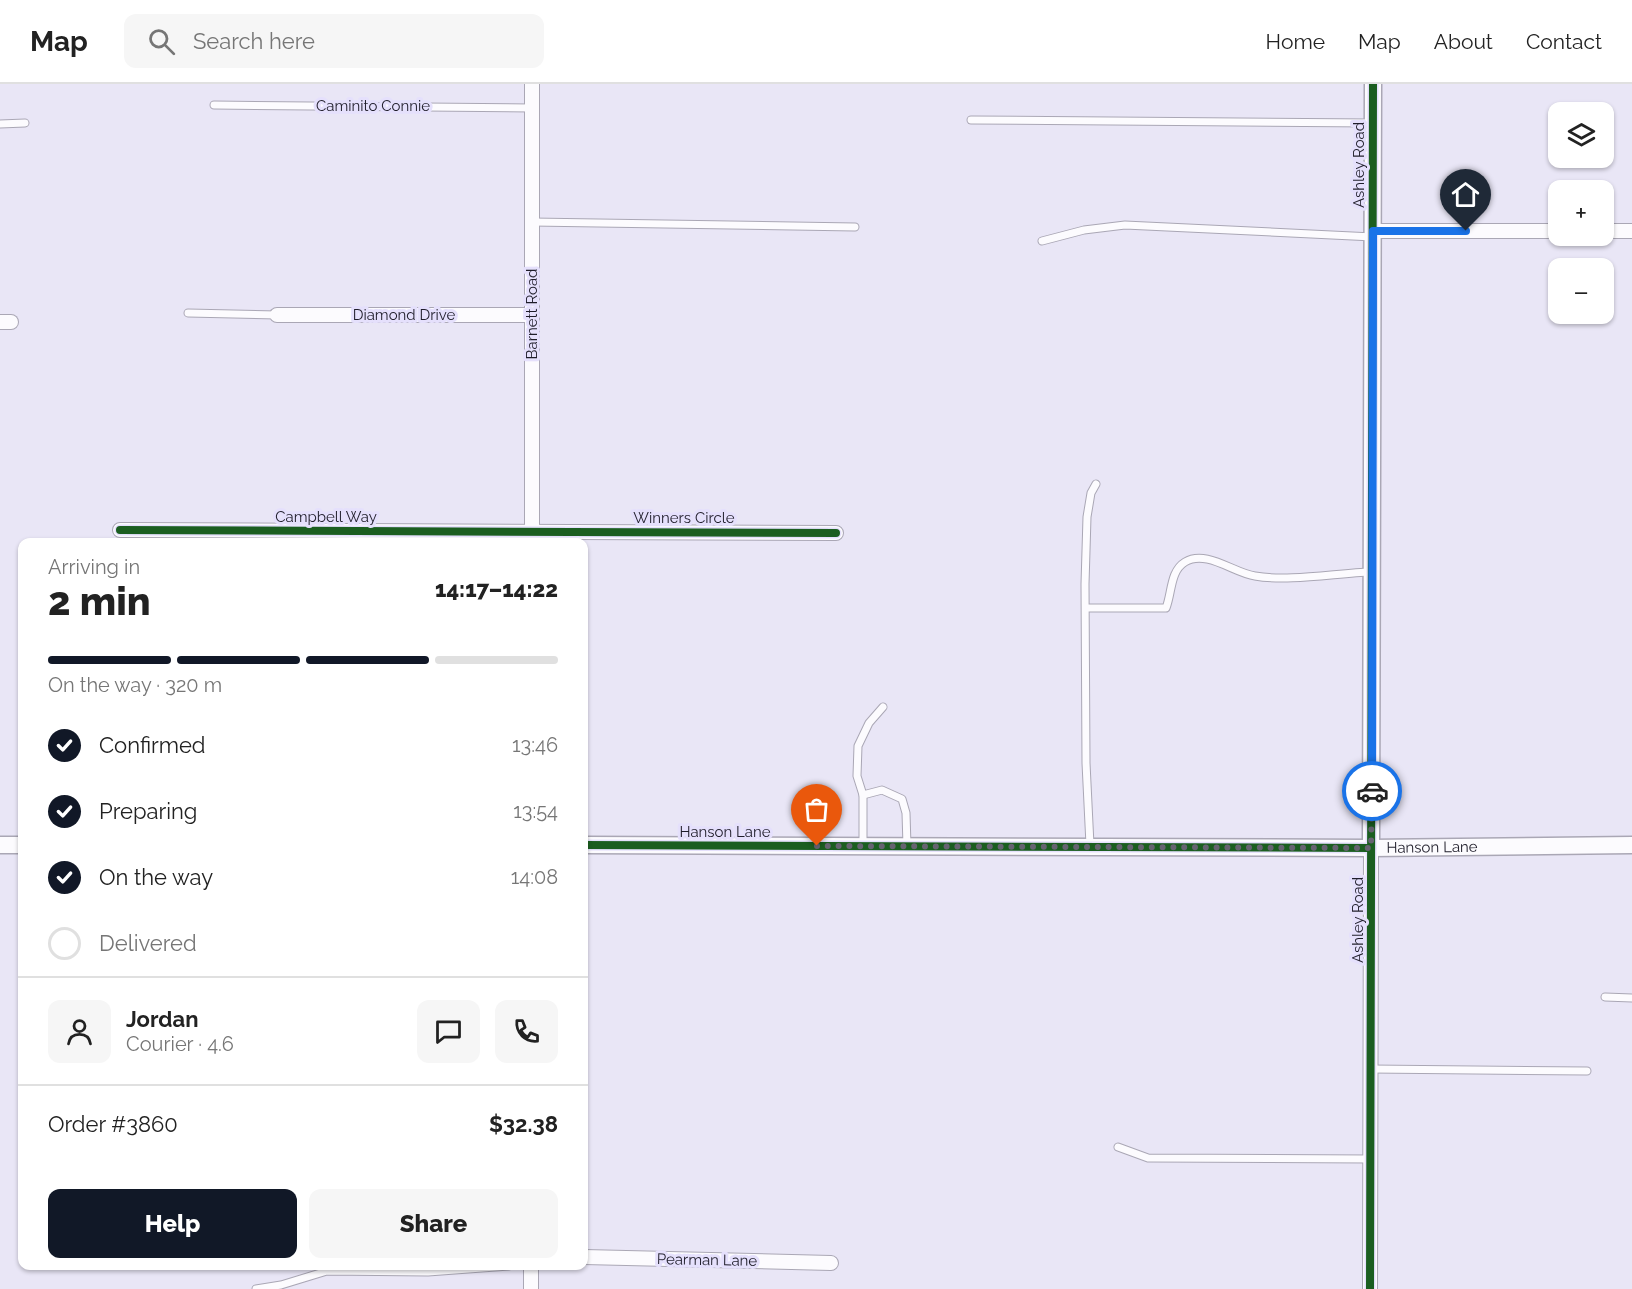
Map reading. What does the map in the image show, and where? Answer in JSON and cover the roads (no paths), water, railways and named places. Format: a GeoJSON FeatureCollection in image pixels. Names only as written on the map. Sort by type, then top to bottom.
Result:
{"type":"FeatureCollection","features":[{"type":"Feature","properties":{"kind":"street","name":"Barnett Road"},"geometry":{"type":"LineString","coordinates":[[532,84],[532,537]]}},
{"type":"Feature","properties":{"kind":"street","name":"Ashley Road"},"geometry":{"type":"LineString","coordinates":[[1370,1289],[1373,84]]}},
{"type":"Feature","properties":{"kind":"street"},"geometry":{"type":"LineString","coordinates":[[1373,234],[1548,231]]}},
{"type":"Feature","properties":{"kind":"street"},"geometry":{"type":"LineString","coordinates":[[1614,231],[1632,231]]}},
{"type":"Feature","properties":{"kind":"street","name":"Diamond Drive"},"geometry":{"type":"LineString","coordinates":[[277,315],[532,315]]}},
{"type":"Feature","properties":{"kind":"street","name":"Campbell Way"},"geometry":{"type":"LineString","coordinates":[[120,530],[532,537]]}},
{"type":"Feature","properties":{"kind":"street","name":"Winners Circle"},"geometry":{"type":"LineString","coordinates":[[532,537],[836,532]]}},
{"type":"Feature","properties":{"kind":"street"},"geometry":{"type":"LineString","coordinates":[[0,845],[18,845]]}},
{"type":"Feature","properties":{"kind":"street","name":"Hanson Lane"},"geometry":{"type":"LineString","coordinates":[[588,845],[1371,848],[1632,845]]}},
{"type":"Feature","properties":{"kind":"street","name":"Pearman Lane"},"geometry":{"type":"LineString","coordinates":[[588,1257],[831,1263]]}},
{"type":"Feature","properties":{"kind":"street"},"geometry":{"type":"LineString","coordinates":[[531,1270],[531,1289]]}},
{"type":"Feature","properties":{"kind":"lane","name":"Caminito Connie"},"geometry":{"type":"LineString","coordinates":[[214,105],[532,108]]}},
{"type":"Feature","properties":{"kind":"lane"},"geometry":{"type":"LineString","coordinates":[[971,120],[1373,123]]}},
{"type":"Feature","properties":{"kind":"lane"},"geometry":{"type":"LineString","coordinates":[[0,124],[25,123]]}},
{"type":"Feature","properties":{"kind":"lane"},"geometry":{"type":"LineString","coordinates":[[532,222],[855,227]]}},
{"type":"Feature","properties":{"kind":"lane"},"geometry":{"type":"LineString","coordinates":[[1042,241],[1084,230],[1125,225],[1373,234]]}},
{"type":"Feature","properties":{"kind":"lane"},"geometry":{"type":"LineString","coordinates":[[188,313],[277,315]]}},
{"type":"Feature","properties":{"kind":"lane"},"geometry":{"type":"LineString","coordinates":[[1090,847],[1086,763],[1087,517],[1091,493],[1096,484]]}},
{"type":"Feature","properties":{"kind":"lane"},"geometry":{"type":"LineString","coordinates":[[1087,608],[1166,608],[1174,573],[1191,559],[1212,561],[1253,576],[1372,572]]}},
{"type":"Feature","properties":{"kind":"lane"},"geometry":{"type":"LineString","coordinates":[[863,846],[863,795],[856,776],[858,746],[869,723],[884,706]]}},
{"type":"Feature","properties":{"kind":"lane"},"geometry":{"type":"LineString","coordinates":[[863,795],[882,790],[902,799],[906,813],[907,846]]}},
{"type":"Feature","properties":{"kind":"lane"},"geometry":{"type":"LineString","coordinates":[[1605,997],[1632,998]]}},
{"type":"Feature","properties":{"kind":"lane"},"geometry":{"type":"LineString","coordinates":[[1370,1069],[1587,1071]]}},
{"type":"Feature","properties":{"kind":"lane"},"geometry":{"type":"LineString","coordinates":[[1118,1147],[1148,1158],[1370,1159]]}},
{"type":"Feature","properties":{"kind":"lane"},"geometry":{"type":"LineString","coordinates":[[256,1289],[281,1285],[327,1271],[455,1270]]}}]}
